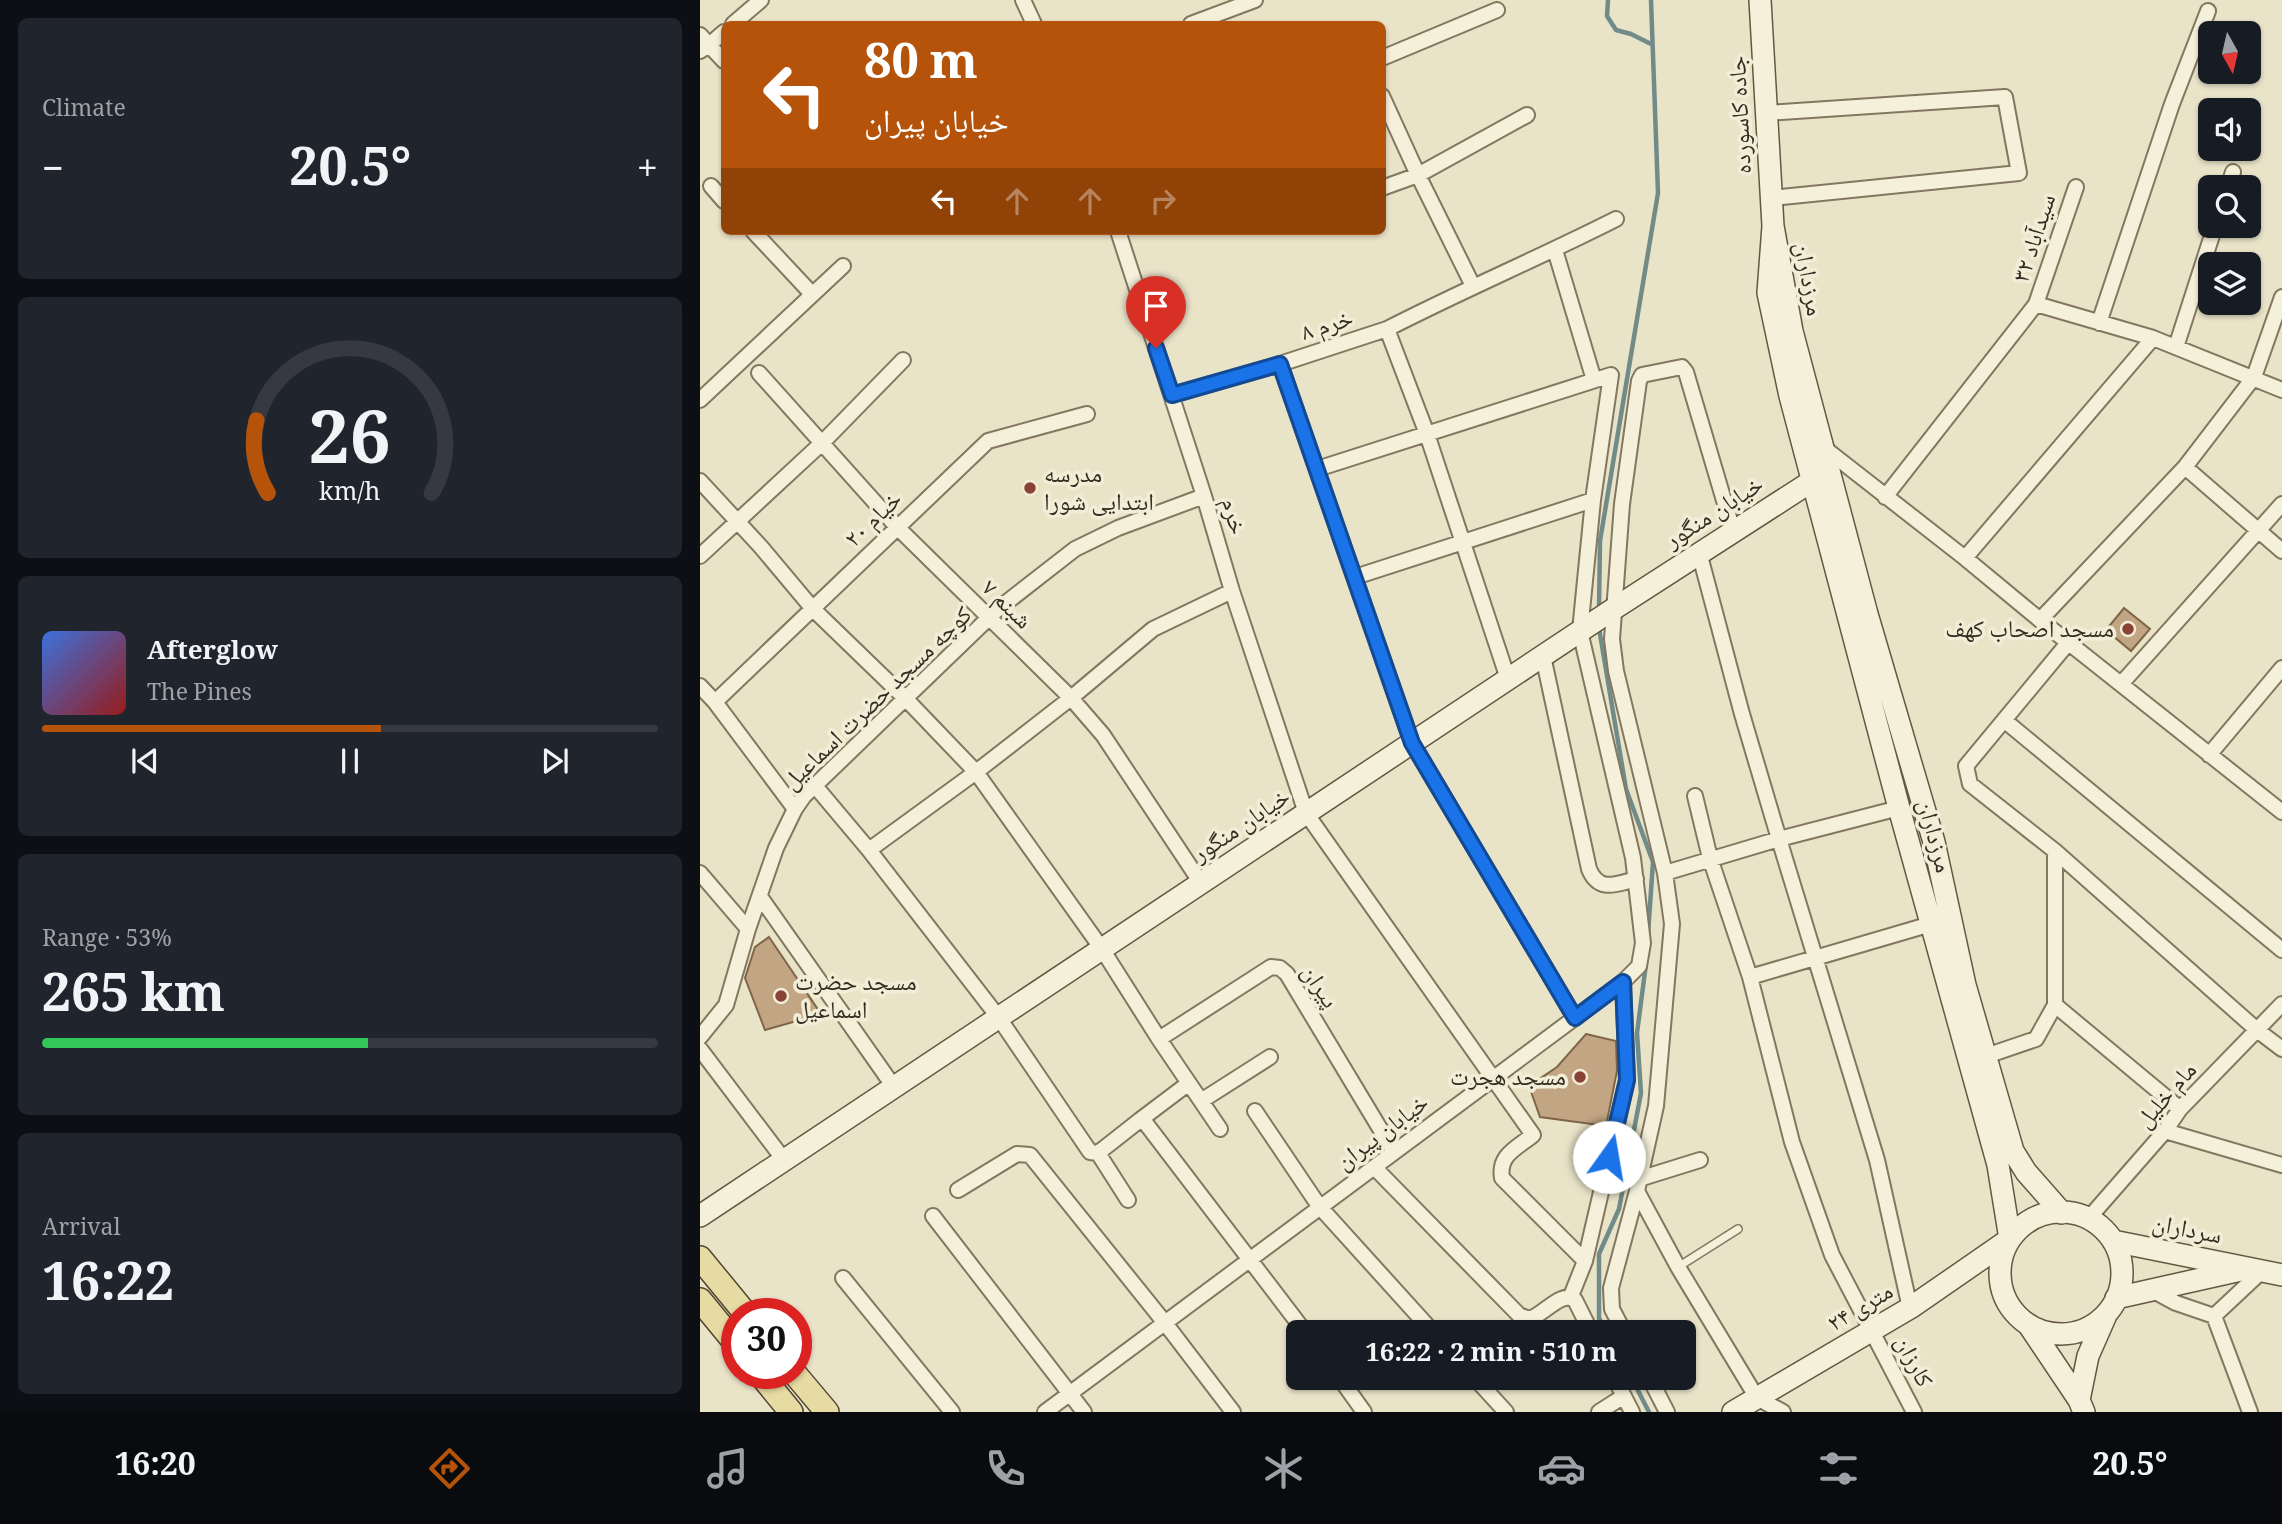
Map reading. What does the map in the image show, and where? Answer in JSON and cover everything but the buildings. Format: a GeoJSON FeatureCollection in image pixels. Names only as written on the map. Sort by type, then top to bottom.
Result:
{"type":"FeatureCollection","features":[{"type":"Feature","properties":{"kind":"main road"},"geometry":{"type":"LineString","coordinates":[[700,1258],[733,1298]]}},
{"type":"Feature","properties":{"kind":"main road"},"geometry":{"type":"LineString","coordinates":[[704,1313],[721,1329]]}},
{"type":"Feature","properties":{"kind":"main road"},"geometry":{"type":"LineString","coordinates":[[773,1389],[792,1412]]}},
{"type":"Feature","properties":{"kind":"main road"},"geometry":{"type":"LineString","coordinates":[[808,1389],[827,1412]]}},
{"type":"Feature","properties":{"kind":"street"},"geometry":{"type":"LineString","coordinates":[[736,21],[761,0]]}},
{"type":"Feature","properties":{"kind":"street"},"geometry":{"type":"LineString","coordinates":[[1023,0],[1033,21]]}},
{"type":"Feature","properties":{"kind":"street"},"geometry":{"type":"LineString","coordinates":[[1199,21],[1255,0]]}},
{"type":"Feature","properties":{"kind":"street","name":"جاده کاسورده"},"geometry":{"type":"LineString","coordinates":[[1760,0],[1773,226]]}},
{"type":"Feature","properties":{"kind":"street"},"geometry":{"type":"LineString","coordinates":[[1386,56],[1497,10]]}},
{"type":"Feature","properties":{"kind":"street"},"geometry":{"type":"LineString","coordinates":[[2099,323],[2172,104],[2208,11]]}},
{"type":"Feature","properties":{"kind":"street"},"geometry":{"type":"LineString","coordinates":[[721,34],[703,44],[721,59]]}},
{"type":"Feature","properties":{"kind":"street"},"geometry":{"type":"LineString","coordinates":[[1766,113],[2005,97],[2019,173],[1772,198]]}},
{"type":"Feature","properties":{"kind":"street"},"geometry":{"type":"LineString","coordinates":[[1386,105],[1473,286]]}},
{"type":"Feature","properties":{"kind":"street"},"geometry":{"type":"LineString","coordinates":[[1386,187],[1418,175],[1527,115]]}},
{"type":"Feature","properties":{"kind":"street"},"geometry":{"type":"LineString","coordinates":[[711,187],[721,198]]}},
{"type":"Feature","properties":{"kind":"street","name":"سیدآباد ۳۲"},"geometry":{"type":"LineString","coordinates":[[1885,497],[2036,304],[2076,187]]}},
{"type":"Feature","properties":{"kind":"street","name":"خرم ۸"},"geometry":{"type":"LineString","coordinates":[[1172,395],[1387,329],[1616,219]]}},
{"type":"Feature","properties":{"kind":"street","name":"مرزداران"},"geometry":{"type":"LineString","coordinates":[[1773,226],[1791,331],[1867,614],[1934,842],[1965,985],[2013,1151],[2026,1171],[2062,1213]]}},
{"type":"Feature","properties":{"kind":"street","name":"مرزداران"},"geometry":{"type":"LineString","coordinates":[[1773,226],[1768,293],[1790,396],[1899,808],[1998,1165],[2010,1239]]}},
{"type":"Feature","properties":{"kind":"street"},"geometry":{"type":"LineString","coordinates":[[757,235],[812,294]]}},
{"type":"Feature","properties":{"kind":"street","name":"خرم"},"geometry":{"type":"LineString","coordinates":[[1119,235],[1232,591],[1306,813],[1533,1135],[1503,1160],[1500,1169],[1502,1178],[1585,1261]]}},
{"type":"Feature","properties":{"kind":"street"},"geometry":{"type":"LineString","coordinates":[[2175,347],[2211,238]]}},
{"type":"Feature","properties":{"kind":"street"},"geometry":{"type":"LineString","coordinates":[[1317,469],[1594,380],[1555,250]]}},
{"type":"Feature","properties":{"kind":"street"},"geometry":{"type":"LineString","coordinates":[[700,400],[843,266]]}},
{"type":"Feature","properties":{"kind":"street"},"geometry":{"type":"LineString","coordinates":[[2040,620],[2185,467],[2254,377],[2282,297]]}},
{"type":"Feature","properties":{"kind":"street"},"geometry":{"type":"LineString","coordinates":[[2036,304],[2153,338],[2282,390]]}},
{"type":"Feature","properties":{"kind":"street"},"geometry":{"type":"LineString","coordinates":[[1387,329],[1427,434],[1508,679]]}},
{"type":"Feature","properties":{"kind":"street"},"geometry":{"type":"LineString","coordinates":[[1965,558],[2153,338]]}},
{"type":"Feature","properties":{"kind":"street"},"geometry":{"type":"LineString","coordinates":[[700,556],[821,443],[903,360]]}},
{"type":"Feature","properties":{"kind":"street","name":"خرم ۸"},"geometry":{"type":"LineString","coordinates":[[1280,364],[1412,743],[1575,1018]]}},
{"type":"Feature","properties":{"kind":"street"},"geometry":{"type":"LineString","coordinates":[[1618,1320],[1612,1309],[1611,1288],[1656,1106],[1662,1017],[1671,943],[1670,896],[1616,671],[1612,639],[1622,504],[1642,375],[1675,367],[1682,367],[1686,372],[1733,531]]}},
{"type":"Feature","properties":{"kind":"street","name":"شبنم ۷"},"geometry":{"type":"LineString","coordinates":[[759,373],[898,528],[1071,698],[1103,735],[1201,883]]}},
{"type":"Feature","properties":{"kind":"street","name":"خیابان پیران"},"geometry":{"type":"LineString","coordinates":[[1045,1412],[1623,982],[1639,966],[1643,943],[1636,879],[1580,631],[1592,500],[1611,375],[1594,380]]}},
{"type":"Feature","properties":{"kind":"street","name":"خیام ۲۰"},"geometry":{"type":"LineString","coordinates":[[715,702],[988,441],[1087,414]]}},
{"type":"Feature","properties":{"kind":"street"},"geometry":{"type":"LineString","coordinates":[[1823,447],[2282,812]]}},
{"type":"Feature","properties":{"kind":"street"},"geometry":{"type":"LineString","coordinates":[[2185,467],[2282,551]]}},
{"type":"Feature","properties":{"kind":"street"},"geometry":{"type":"LineString","coordinates":[[700,481],[813,608],[976,772],[1102,949],[1159,1040],[1220,1129]]}},
{"type":"Feature","properties":{"kind":"street","name":"خیابان منگور"},"geometry":{"type":"LineString","coordinates":[[700,1216],[1699,552],[1812,481]]}},
{"type":"Feature","properties":{"kind":"street","name":"کوچه مسجد حضرت اسماعیل"},"geometry":{"type":"LineString","coordinates":[[700,1037],[726,1006],[748,929],[761,898],[776,848],[804,796],[998,609],[1074,549],[1118,528],[1204,496]]}},
{"type":"Feature","properties":{"kind":"street"},"geometry":{"type":"LineString","coordinates":[[1355,577],[1592,500]]}},
{"type":"Feature","properties":{"kind":"street"},"geometry":{"type":"LineString","coordinates":[[2121,684],[2282,504]]}},
{"type":"Feature","properties":{"kind":"street"},"geometry":{"type":"LineString","coordinates":[[1699,552],[1779,839],[1877,1160],[1910,1308]]}},
{"type":"Feature","properties":{"kind":"street"},"geometry":{"type":"LineString","coordinates":[[869,850],[976,772],[1071,698],[1153,629],[1232,591]]}},
{"type":"Feature","properties":{"kind":"street"},"geometry":{"type":"LineString","coordinates":[[2068,643],[1966,766],[1970,784],[2055,850],[2257,1030],[2282,1049]]}},
{"type":"Feature","properties":{"kind":"street"},"geometry":{"type":"LineString","coordinates":[[1543,656],[1594,879],[1601,885],[1611,885],[1636,879]]}},
{"type":"Feature","properties":{"kind":"street"},"geometry":{"type":"LineString","coordinates":[[2209,755],[2282,668]]}},
{"type":"Feature","properties":{"kind":"street"},"geometry":{"type":"LineString","coordinates":[[700,686],[795,809]]}},
{"type":"Feature","properties":{"kind":"street"},"geometry":{"type":"LineString","coordinates":[[2004,720],[2282,950]]}},
{"type":"Feature","properties":{"kind":"street"},"geometry":{"type":"LineString","coordinates":[[816,787],[869,850],[999,1018],[1090,1152],[1098,1153],[1189,1083]]}},
{"type":"Feature","properties":{"kind":"street","name":"کارزان"},"geometry":{"type":"LineString","coordinates":[[1695,796],[1710,858],[1750,977],[1792,1142],[1832,1255],[1914,1412]]}},
{"type":"Feature","properties":{"kind":"street"},"geometry":{"type":"LineString","coordinates":[[1665,873],[1710,858],[1899,808]]}},
{"type":"Feature","properties":{"kind":"street"},"geometry":{"type":"LineString","coordinates":[[1986,1056],[2036,1039],[2055,1005],[2055,850]]}},
{"type":"Feature","properties":{"kind":"street"},"geometry":{"type":"LineString","coordinates":[[700,873],[748,929]]}},
{"type":"Feature","properties":{"kind":"street"},"geometry":{"type":"LineString","coordinates":[[761,898],[894,1087]]}},
{"type":"Feature","properties":{"kind":"street"},"geometry":{"type":"LineString","coordinates":[[1750,977],[1931,924]]}},
{"type":"Feature","properties":{"kind":"street","name":"پیران"},"geometry":{"type":"LineString","coordinates":[[1159,1040],[1271,967],[1280,968],[1287,974],[1394,1152]]}},
{"type":"Feature","properties":{"kind":"street"},"geometry":{"type":"LineString","coordinates":[[1571,1296],[1585,1261],[1627,1080],[1623,982]]}},
{"type":"Feature","properties":{"kind":"street","name":"مام خلیل"},"geometry":{"type":"LineString","coordinates":[[2088,1219],[2180,1109],[2282,1004]]}},
{"type":"Feature","properties":{"kind":"street"},"geometry":{"type":"LineString","coordinates":[[2055,1005],[2180,1109]]}},
{"type":"Feature","properties":{"kind":"street"},"geometry":{"type":"LineString","coordinates":[[700,1049],[784,1160]]}},
{"type":"Feature","properties":{"kind":"street"},"geometry":{"type":"LineString","coordinates":[[1201,1101],[1270,1057]]}},
{"type":"Feature","properties":{"kind":"street"},"geometry":{"type":"LineString","coordinates":[[1255,1111],[1319,1206],[1422,1320]]}},
{"type":"Feature","properties":{"kind":"street"},"geometry":{"type":"LineString","coordinates":[[1140,1120],[1144,1121],[1296,1320]]}},
{"type":"Feature","properties":{"kind":"street"},"geometry":{"type":"LineString","coordinates":[[2165,1130],[2282,1165]]}},
{"type":"Feature","properties":{"kind":"street"},"geometry":{"type":"LineString","coordinates":[[1098,1153],[1128,1200]]}},
{"type":"Feature","properties":{"kind":"street"},"geometry":{"type":"LineString","coordinates":[[958,1190],[1017,1154],[1030,1155],[1233,1412]]}},
{"type":"Feature","properties":{"kind":"street"},"geometry":{"type":"LineString","coordinates":[[1638,1185],[1700,1160]]}},
{"type":"Feature","properties":{"kind":"street"},"geometry":{"type":"LineString","coordinates":[[1374,1167],[1519,1314],[1529,1319],[1535,1317],[1565,1296],[1571,1296],[1585,1320]]}},
{"type":"Feature","properties":{"kind":"street"},"geometry":{"type":"LineString","coordinates":[[1638,1185],[1678,1267],[1757,1398],[1783,1412]]}},
{"type":"Feature","properties":{"kind":"street"},"geometry":{"type":"LineString","coordinates":[[2062,1213],[2082,1215],[2100,1227],[2113,1241],[2121,1259],[2122,1280],[2088,1356],[2081,1406],[2031,1327],[2015,1314],[2004,1297],[2000,1278],[2001,1257],[2010,1239],[2025,1224],[2041,1216],[2062,1213]]}},
{"type":"Feature","properties":{"kind":"street"},"geometry":{"type":"LineString","coordinates":[[933,1216],[1084,1412]]}},
{"type":"Feature","properties":{"kind":"street","name":"۲۴ متری"},"geometry":{"type":"LineString","coordinates":[[1733,1412],[1910,1308],[2010,1239]]}},
{"type":"Feature","properties":{"kind":"street","name":"سرداران"},"geometry":{"type":"LineString","coordinates":[[2113,1241],[2265,1271]]}},
{"type":"Feature","properties":{"kind":"street"},"geometry":{"type":"LineString","coordinates":[[2214,1316],[2265,1271]]}},
{"type":"Feature","properties":{"kind":"street","name":"سرداران"},"geometry":{"type":"LineString","coordinates":[[2111,1307],[2152,1290],[2265,1271]]}},
{"type":"Feature","properties":{"kind":"street"},"geometry":{"type":"LineString","coordinates":[[843,1278],[952,1412]]}},
{"type":"Feature","properties":{"kind":"street"},"geometry":{"type":"LineString","coordinates":[[2152,1290],[2176,1303],[2214,1316]]}},
{"type":"Feature","properties":{"kind":"street"},"geometry":{"type":"LineString","coordinates":[[2031,1327],[2050,1333],[2069,1334],[2089,1328],[2111,1307]]}},
{"type":"Feature","properties":{"kind":"street"},"geometry":{"type":"LineString","coordinates":[[2214,1316],[2250,1412]]}},
{"type":"Feature","properties":{"kind":"street"},"geometry":{"type":"LineString","coordinates":[[1348,1390],[1364,1412]]}},
{"type":"Feature","properties":{"kind":"street"},"geometry":{"type":"LineString","coordinates":[[1486,1390],[1506,1412]]}},
{"type":"Feature","properties":{"kind":"street"},"geometry":{"type":"LineString","coordinates":[[1620,1390],[1632,1412]]}},
{"type":"Feature","properties":{"kind":"street"},"geometry":{"type":"LineString","coordinates":[[1656,1390],[1667,1412]]}},
{"type":"Feature","properties":{"kind":"street"},"geometry":{"type":"LineString","coordinates":[[1599,1412],[1623,1396]]}},
{"type":"Feature","properties":{"kind":"lane"},"geometry":{"type":"LineString","coordinates":[[1678,1267],[1738,1229]]}},
{"type":"Feature","properties":{"kind":"waterway"},"geometry":{"type":"LineString","coordinates":[[1608,0],[1607,16],[1616,30],[1651,44]]}},
{"type":"Feature","properties":{"kind":"waterway"},"geometry":{"type":"LineString","coordinates":[[1599,609],[1600,541],[1658,193],[1651,0]]}},
{"type":"Feature","properties":{"kind":"waterway"},"geometry":{"type":"LineString","coordinates":[[1599,628],[1626,789],[1653,862],[1648,934]]}},
{"type":"Feature","properties":{"kind":"waterway"},"geometry":{"type":"LineString","coordinates":[[1600,1320],[1599,1254],[1619,1209],[1641,1093],[1637,1033],[1646,964]]}},
{"type":"Feature","properties":{"kind":"waterway"},"geometry":{"type":"LineString","coordinates":[[1638,1390],[1649,1412]]}},
{"type":"Feature","properties":{"kind":"place","name":"مدرسه ابتدایی شورا"},"geometry":{"type":"Point","coordinates":[1030,488]}},
{"type":"Feature","properties":{"kind":"place","name":"مسجد اصحاب کهف"},"geometry":{"type":"Point","coordinates":[2128,629]}},
{"type":"Feature","properties":{"kind":"place","name":"مسجد حضرت اسماعیل"},"geometry":{"type":"Point","coordinates":[781,996]}},
{"type":"Feature","properties":{"kind":"place","name":"مسجد هجرت"},"geometry":{"type":"Point","coordinates":[1580,1077]}},
{"type":"Feature","properties":{"kind":"route"},"geometry":{"type":"LineString","coordinates":[[1156,348],[1172,395],[1280,364],[1412,743],[1575,1018],[1623,982],[1627,1080],[1609,1157]]}}]}
